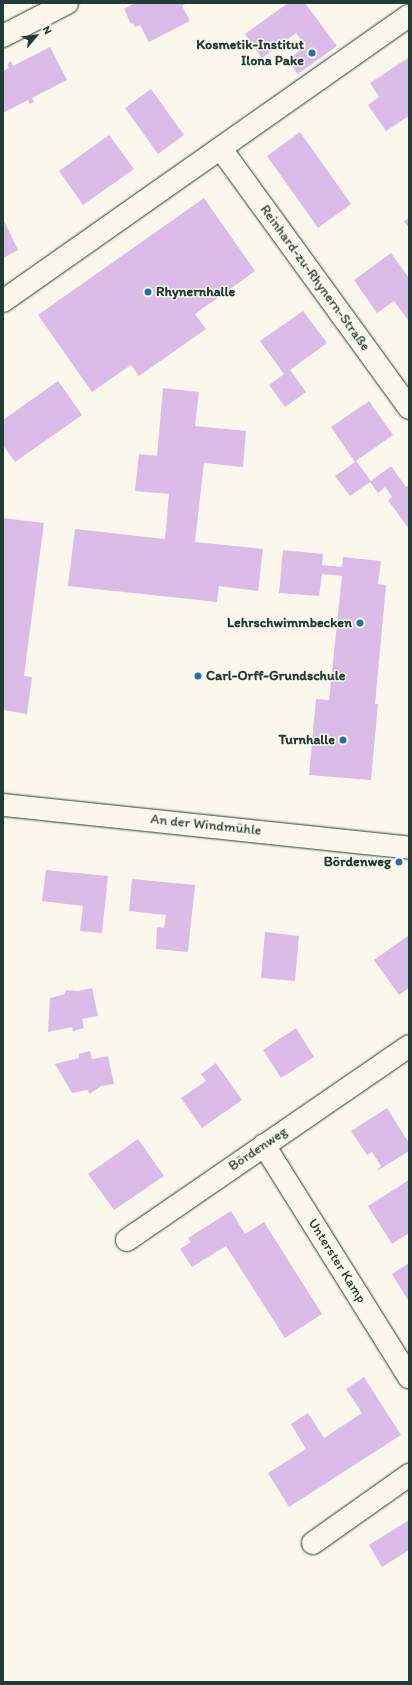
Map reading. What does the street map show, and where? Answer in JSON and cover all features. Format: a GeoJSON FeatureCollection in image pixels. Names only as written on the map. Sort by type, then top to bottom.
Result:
{"type":"FeatureCollection","features":[{"type":"Feature","properties":{"kind":"street"},"geometry":{"type":"LineString","coordinates":[[3,36],[67,3]]}},
{"type":"Feature","properties":{"kind":"street"},"geometry":{"type":"LineString","coordinates":[[3,301],[409,16]]}},
{"type":"Feature","properties":{"kind":"street","name":"Reinhard-zu-Rhynern-Straße"},"geometry":{"type":"LineString","coordinates":[[221,149],[409,408]]}},
{"type":"Feature","properties":{"kind":"street","name":"An der Windmühle"},"geometry":{"type":"LineString","coordinates":[[3,805],[409,848]]}},
{"type":"Feature","properties":{"kind":"street","name":"Bördenweg"},"geometry":{"type":"LineString","coordinates":[[127,1240],[409,1046]]}},
{"type":"Feature","properties":{"kind":"street","name":"Unterster Kamp"},"geometry":{"type":"LineString","coordinates":[[264,1146],[409,1377]]}},
{"type":"Feature","properties":{"kind":"street"},"geometry":{"type":"LineString","coordinates":[[313,1543],[409,1475]]}},
{"type":"Feature","properties":{"kind":"building"},"geometry":{"type":"Polygon","coordinates":[[[135,3],[187,3],[182,6],[190,21],[149,42],[140,25],[135,27],[133,23],[131,24],[124,9],[135,3]]]}},
{"type":"Feature","properties":{"kind":"building"},"geometry":{"type":"Polygon","coordinates":[[[288,3],[305,3],[337,46],[298,74],[287,60],[306,46],[296,33],[262,58],[245,34],[288,3]]]}},
{"type":"Feature","properties":{"kind":"building"},"geometry":{"type":"Polygon","coordinates":[[[50,47],[67,80],[32,98],[34,102],[30,104],[28,100],[3,113],[3,71],[9,68],[7,64],[11,61],[13,66],[50,47]]]}},
{"type":"Feature","properties":{"kind":"building"},"geometry":{"type":"Polygon","coordinates":[[[409,57],[409,120],[407,117],[386,131],[368,105],[379,97],[370,83],[409,57]]]}},
{"type":"Feature","properties":{"kind":"building"},"geometry":{"type":"Polygon","coordinates":[[[151,89],[184,135],[158,154],[125,108],[151,89]]]}},
{"type":"Feature","properties":{"kind":"building"},"geometry":{"type":"Polygon","coordinates":[[[300,132],[351,204],[318,228],[267,156],[300,132]]]}},
{"type":"Feature","properties":{"kind":"building"},"geometry":{"type":"Polygon","coordinates":[[[109,135],[134,169],[83,205],[59,171],[109,135]]]}},
{"type":"Feature","properties":{"kind":"building","name":"Rhynernhalle"},"geometry":{"type":"Polygon","coordinates":[[[204,198],[255,271],[195,314],[206,329],[139,376],[131,365],[92,392],[38,315],[204,198]]]}},
{"type":"Feature","properties":{"kind":"building"},"geometry":{"type":"Polygon","coordinates":[[[409,218],[409,228],[404,221],[409,218]]]}},
{"type":"Feature","properties":{"kind":"building"},"geometry":{"type":"Polygon","coordinates":[[[3,219],[18,250],[3,258],[3,219]]]}},
{"type":"Feature","properties":{"kind":"building"},"geometry":{"type":"Polygon","coordinates":[[[391,253],[409,278],[408,320],[394,301],[377,313],[354,280],[391,253]]]}},
{"type":"Feature","properties":{"kind":"building"},"geometry":{"type":"Polygon","coordinates":[[[303,311],[327,343],[290,370],[306,392],[285,407],[269,385],[284,374],[260,341],[303,311]]]}},
{"type":"Feature","properties":{"kind":"building"},"geometry":{"type":"Polygon","coordinates":[[[58,381],[82,415],[15,462],[3,445],[3,420],[58,381]]]}},
{"type":"Feature","properties":{"kind":"building"},"geometry":{"type":"Polygon","coordinates":[[[163,388],[199,392],[195,426],[246,431],[243,467],[204,463],[195,542],[263,549],[258,591],[219,586],[217,602],[68,586],[75,529],[165,539],[169,494],[135,491],[139,454],[157,456],[163,388]]]}},
{"type":"Feature","properties":{"kind":"building"},"geometry":{"type":"Polygon","coordinates":[[[369,401],[393,435],[356,461],[371,481],[391,466],[406,487],[409,485],[409,529],[388,500],[392,497],[385,487],[378,493],[370,482],[350,496],[335,476],[355,462],[331,427],[369,401]]]}},
{"type":"Feature","properties":{"kind":"building"},"geometry":{"type":"Polygon","coordinates":[[[3,518],[44,523],[24,676],[32,677],[27,714],[3,710],[3,518]]]}},
{"type":"Feature","properties":{"kind":"building"},"geometry":{"type":"Polygon","coordinates":[[[283,550],[323,554],[322,565],[342,567],[343,557],[381,561],[378,584],[386,585],[375,704],[378,704],[371,780],[309,775],[316,699],[329,700],[342,576],[322,574],[319,596],[279,593],[283,550]]]}},
{"type":"Feature","properties":{"kind":"building"},"geometry":{"type":"Polygon","coordinates":[[[46,870],[108,876],[102,933],[80,931],[83,906],[42,901],[46,870]]]}},
{"type":"Feature","properties":{"kind":"building"},"geometry":{"type":"Polygon","coordinates":[[[132,879],[195,885],[188,952],[156,949],[157,927],[164,928],[166,915],[129,911],[132,879]]]}},
{"type":"Feature","properties":{"kind":"building"},"geometry":{"type":"Polygon","coordinates":[[[265,932],[299,936],[295,981],[261,978],[265,932]]]}},
{"type":"Feature","properties":{"kind":"building"},"geometry":{"type":"Polygon","coordinates":[[[409,935],[409,988],[399,995],[374,960],[409,935]]]}},
{"type":"Feature","properties":{"kind":"building"},"geometry":{"type":"Polygon","coordinates":[[[92,988],[98,1016],[82,1019],[84,1028],[73,1031],[72,1027],[48,1032],[50,998],[65,994],[66,990],[78,991],[92,988]]]}},
{"type":"Feature","properties":{"kind":"building"},"geometry":{"type":"Polygon","coordinates":[[[296,1028],[314,1057],[281,1078],[263,1050],[296,1028]]]}},
{"type":"Feature","properties":{"kind":"building"},"geometry":{"type":"Polygon","coordinates":[[[90,1051],[92,1059],[108,1056],[114,1084],[101,1086],[90,1094],[87,1090],[72,1093],[55,1064],[79,1058],[79,1054],[90,1051]]]}},
{"type":"Feature","properties":{"kind":"building"},"geometry":{"type":"Polygon","coordinates":[[[216,1063],[242,1100],[202,1128],[181,1098],[206,1081],[201,1074],[216,1063]]]}},
{"type":"Feature","properties":{"kind":"building"},"geometry":{"type":"Polygon","coordinates":[[[387,1108],[409,1143],[409,1151],[377,1171],[381,1166],[372,1152],[367,1155],[351,1131],[387,1108]]]}},
{"type":"Feature","properties":{"kind":"building"},"geometry":{"type":"Polygon","coordinates":[[[138,1139],[164,1176],[114,1210],[88,1174],[138,1139]]]}},
{"type":"Feature","properties":{"kind":"building"},"geometry":{"type":"Polygon","coordinates":[[[409,1180],[409,1233],[392,1244],[368,1206],[409,1180]]]}},
{"type":"Feature","properties":{"kind":"building"},"geometry":{"type":"Polygon","coordinates":[[[231,1211],[245,1234],[264,1222],[322,1314],[285,1338],[226,1246],[192,1267],[180,1249],[191,1242],[188,1238],[231,1211]]]}},
{"type":"Feature","properties":{"kind":"building"},"geometry":{"type":"Polygon","coordinates":[[[409,1263],[409,1302],[392,1274],[409,1263]]]}},
{"type":"Feature","properties":{"kind":"building"},"geometry":{"type":"Polygon","coordinates":[[[364,1377],[401,1435],[289,1507],[268,1473],[306,1449],[291,1424],[308,1413],[324,1438],[362,1413],[346,1389],[364,1377]]]}},
{"type":"Feature","properties":{"kind":"building"},"geometry":{"type":"Polygon","coordinates":[[[409,1520],[409,1550],[382,1567],[369,1545],[409,1520]]]}},
{"type":"Feature","properties":{"kind":"place","name":"Kosmetik-Institut Ilona Pake"},"geometry":{"type":"Point","coordinates":[312,53]}},
{"type":"Feature","properties":{"kind":"place","name":"Rhynernhalle"},"geometry":{"type":"Point","coordinates":[148,292]}},
{"type":"Feature","properties":{"kind":"place","name":"Lehrschwimmbecken"},"geometry":{"type":"Point","coordinates":[360,623]}},
{"type":"Feature","properties":{"kind":"place","name":"Carl-Orff-Grundschule"},"geometry":{"type":"Point","coordinates":[198,676]}},
{"type":"Feature","properties":{"kind":"place","name":"Turnhalle"},"geometry":{"type":"Point","coordinates":[343,740]}},
{"type":"Feature","properties":{"kind":"place","name":"Bördenweg"},"geometry":{"type":"Point","coordinates":[399,862]}}]}
